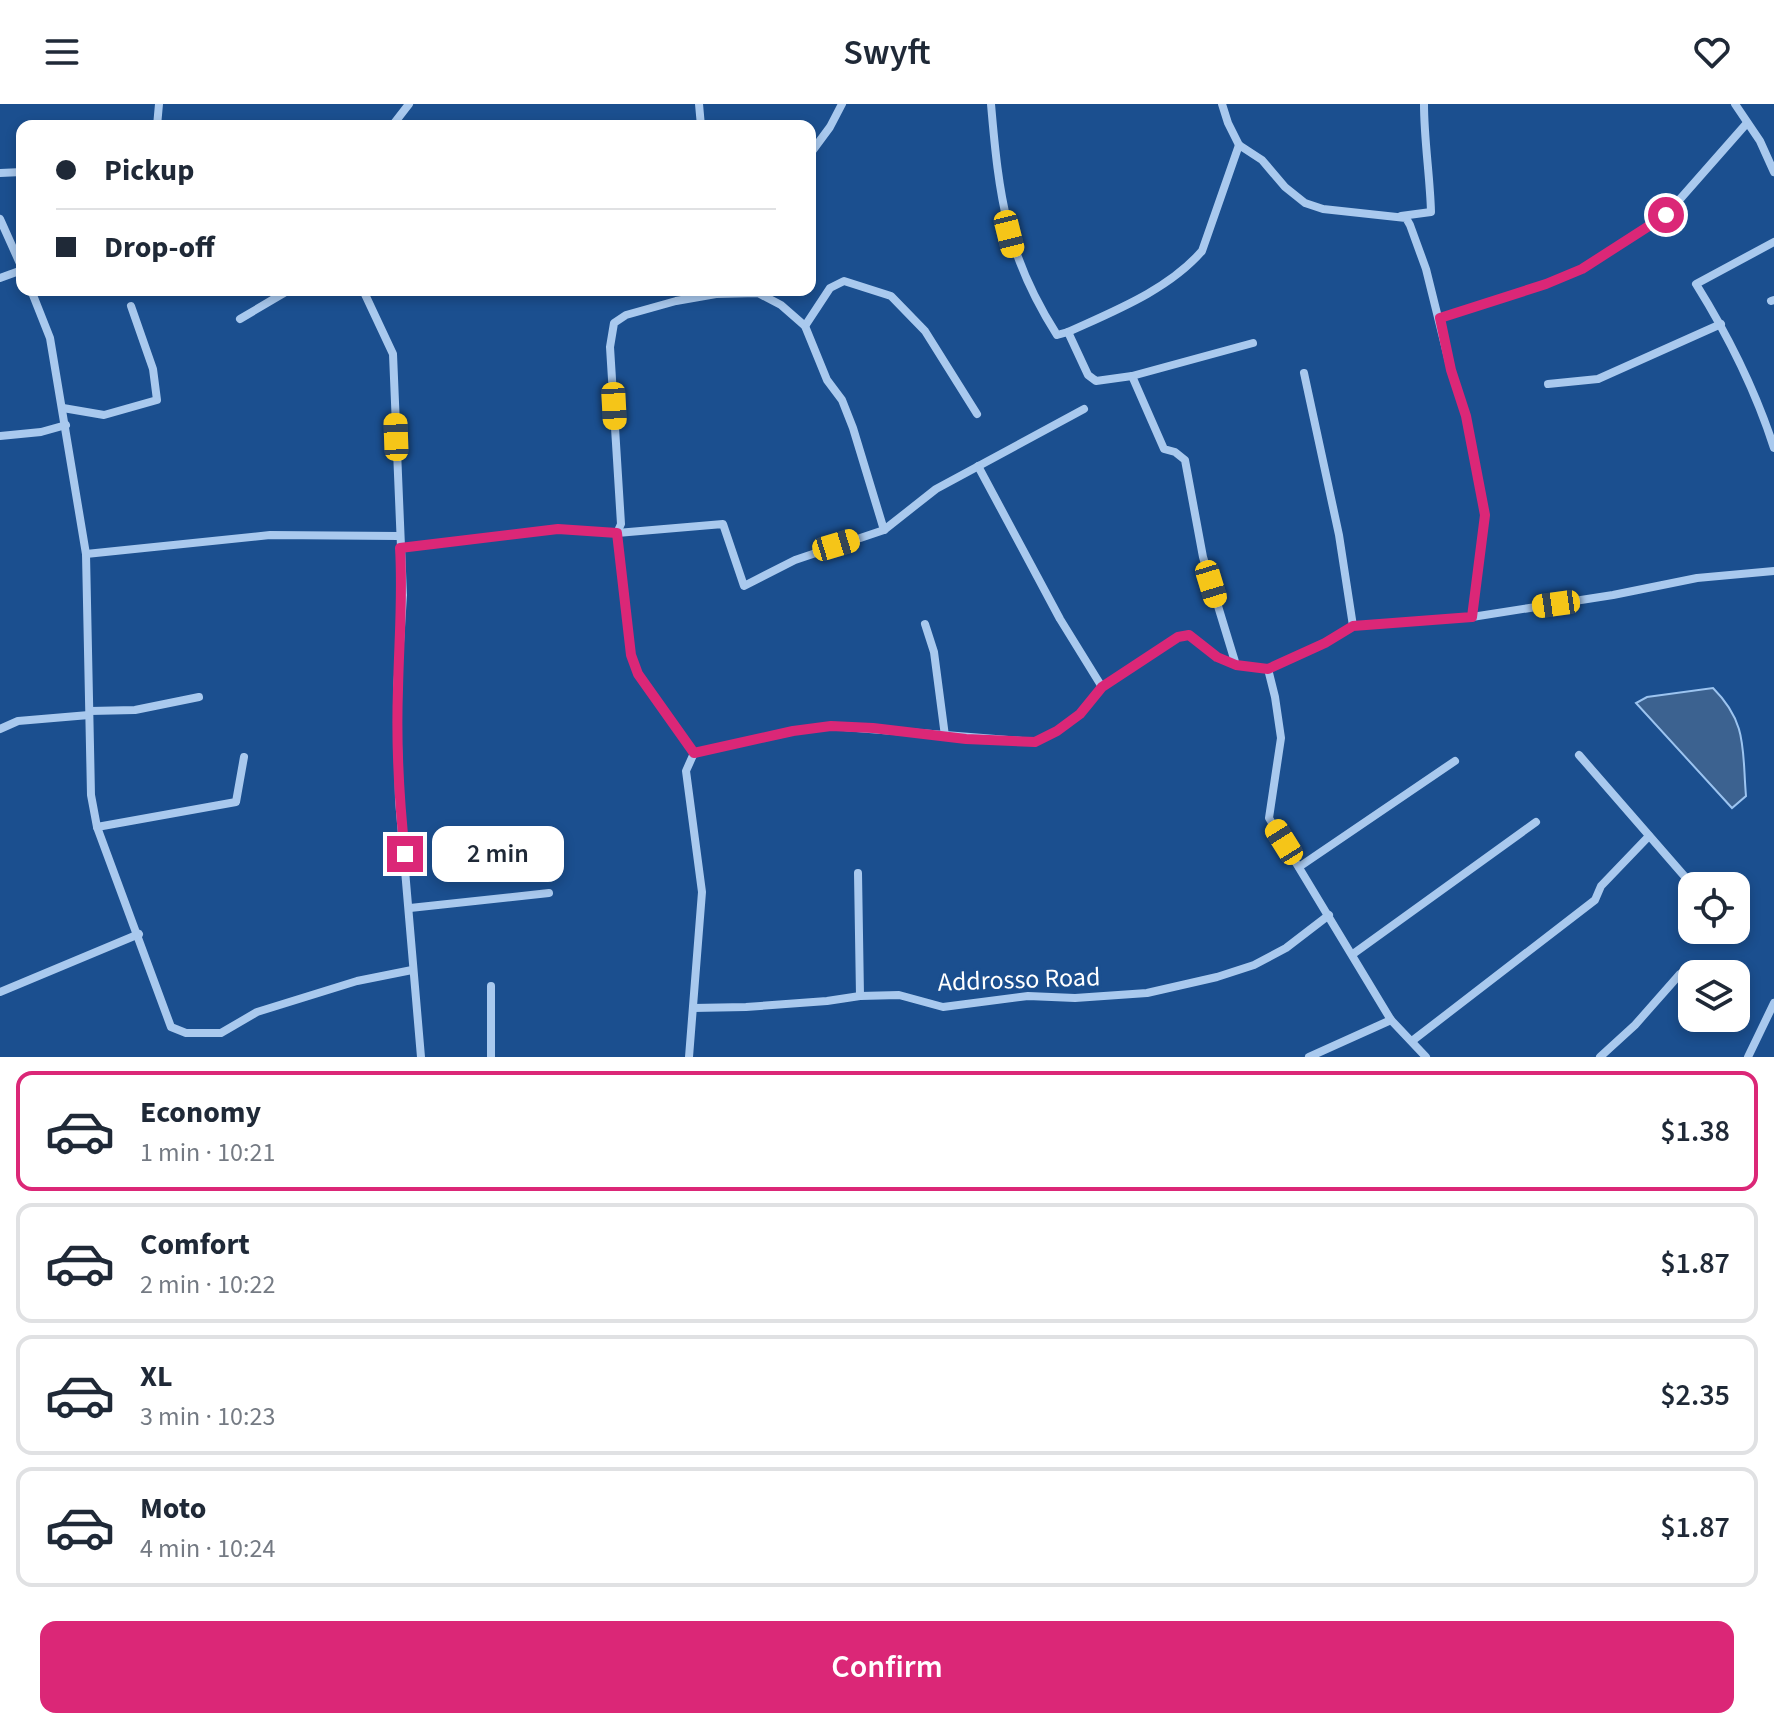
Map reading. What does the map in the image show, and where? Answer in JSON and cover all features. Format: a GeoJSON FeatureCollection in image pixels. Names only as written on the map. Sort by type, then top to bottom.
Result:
{"type":"FeatureCollection","features":[{"type":"Feature","properties":{"kind":"street"},"geometry":{"type":"LineString","coordinates":[[397,120],[409,104]]}},
{"type":"Feature","properties":{"kind":"street"},"geometry":{"type":"LineString","coordinates":[[816,146],[842,104]]}},
{"type":"Feature","properties":{"kind":"street"},"geometry":{"type":"LineString","coordinates":[[991,104],[1001,199],[1013,250],[1038,307],[1057,335],[1172,279],[1191,263],[1202,251],[1239,145]]}},
{"type":"Feature","properties":{"kind":"street"},"geometry":{"type":"LineString","coordinates":[[1222,104],[1239,145],[1262,160],[1285,187],[1305,203],[1323,209],[1406,218],[1410,225],[1440,318],[1451,370],[1469,428],[1485,515],[1472,617]]}},
{"type":"Feature","properties":{"kind":"street"},"geometry":{"type":"LineString","coordinates":[[1398,217],[1431,212],[1424,104]]}},
{"type":"Feature","properties":{"kind":"street"},"geometry":{"type":"LineString","coordinates":[[1735,104],[1760,141],[1774,172]]}},
{"type":"Feature","properties":{"kind":"street"},"geometry":{"type":"LineString","coordinates":[[1440,318],[1546,284],[1582,269],[1666,215],[1747,123]]}},
{"type":"Feature","properties":{"kind":"street"},"geometry":{"type":"LineString","coordinates":[[0,219],[16,255]]}},
{"type":"Feature","properties":{"kind":"street"},"geometry":{"type":"LineString","coordinates":[[1774,242],[1696,284],[1721,324],[1760,405],[1774,448]]}},
{"type":"Feature","properties":{"kind":"street"},"geometry":{"type":"LineString","coordinates":[[805,326],[830,288],[844,281],[891,296],[925,331],[977,414]]}},
{"type":"Feature","properties":{"kind":"street"},"geometry":{"type":"LineString","coordinates":[[33,296],[50,338],[86,554],[90,713],[88,776],[97,827],[171,1027],[186,1033],[221,1033],[257,1012],[357,981],[412,970]]}},
{"type":"Feature","properties":{"kind":"street"},"geometry":{"type":"LineString","coordinates":[[240,319],[279,296]]}},
{"type":"Feature","properties":{"kind":"street"},"geometry":{"type":"LineString","coordinates":[[366,296],[393,354],[403,595],[397,691],[399,800],[421,1057]]}},
{"type":"Feature","properties":{"kind":"street"},"geometry":{"type":"LineString","coordinates":[[676,301],[677,296]]}},
{"type":"Feature","properties":{"kind":"street"},"geometry":{"type":"LineString","coordinates":[[694,753],[638,674],[631,655],[617,533],[621,524],[610,347],[614,323],[626,315],[705,296]]}},
{"type":"Feature","properties":{"kind":"street"},"geometry":{"type":"LineString","coordinates":[[764,296],[781,305],[805,326],[827,380],[842,400],[853,428],[884,530]]}},
{"type":"Feature","properties":{"kind":"street"},"geometry":{"type":"LineString","coordinates":[[63,408],[104,415],[157,400],[153,369],[131,306]]}},
{"type":"Feature","properties":{"kind":"street"},"geometry":{"type":"LineString","coordinates":[[1548,384],[1598,379],[1721,324]]}},
{"type":"Feature","properties":{"kind":"street"},"geometry":{"type":"LineString","coordinates":[[1068,332],[1088,375],[1096,381],[1132,376],[1253,343]]}},
{"type":"Feature","properties":{"kind":"street"},"geometry":{"type":"LineString","coordinates":[[1304,373],[1339,535],[1353,626]]}},
{"type":"Feature","properties":{"kind":"street"},"geometry":{"type":"LineString","coordinates":[[1132,376],[1164,449],[1175,452],[1185,460],[1203,557],[1236,665]]}},
{"type":"Feature","properties":{"kind":"street"},"geometry":{"type":"LineString","coordinates":[[400,548],[558,529],[617,533],[723,524],[744,586],[795,560],[884,530],[936,489],[1084,409]]}},
{"type":"Feature","properties":{"kind":"street"},"geometry":{"type":"LineString","coordinates":[[0,436],[41,432],[66,425]]}},
{"type":"Feature","properties":{"kind":"street"},"geometry":{"type":"LineString","coordinates":[[978,466],[1060,619],[1102,687]]}},
{"type":"Feature","properties":{"kind":"street"},"geometry":{"type":"LineString","coordinates":[[86,554],[270,535],[399,536]]}},
{"type":"Feature","properties":{"kind":"street"},"geometry":{"type":"LineString","coordinates":[[694,753],[793,731],[831,726],[1035,742],[1080,714],[1102,687],[1178,637],[1189,635],[1217,657],[1236,665],[1268,669],[1325,643],[1353,626],[1472,617],[1613,595],[1697,578],[1774,571]]}},
{"type":"Feature","properties":{"kind":"street"},"geometry":{"type":"LineString","coordinates":[[925,624],[934,652],[945,736]]}},
{"type":"Feature","properties":{"kind":"street"},"geometry":{"type":"LineString","coordinates":[[1268,669],[1281,738],[1269,818],[1391,1020],[1426,1057]]}},
{"type":"Feature","properties":{"kind":"street"},"geometry":{"type":"LineString","coordinates":[[0,729],[18,721],[135,710],[199,697]]}},
{"type":"Feature","properties":{"kind":"street"},"geometry":{"type":"LineString","coordinates":[[689,1057],[702,892],[686,771],[694,753]]}},
{"type":"Feature","properties":{"kind":"street"},"geometry":{"type":"LineString","coordinates":[[1579,755],[1681,872]]}},
{"type":"Feature","properties":{"kind":"street"},"geometry":{"type":"LineString","coordinates":[[97,827],[236,802],[244,757]]}},
{"type":"Feature","properties":{"kind":"street"},"geometry":{"type":"LineString","coordinates":[[1299,867],[1455,761]]}},
{"type":"Feature","properties":{"kind":"street"},"geometry":{"type":"LineString","coordinates":[[1353,954],[1536,822]]}},
{"type":"Feature","properties":{"kind":"street"},"geometry":{"type":"LineString","coordinates":[[1412,1041],[1595,900],[1601,886],[1649,836]]}},
{"type":"Feature","properties":{"kind":"street"},"geometry":{"type":"LineString","coordinates":[[858,873],[860,996]]}},
{"type":"Feature","properties":{"kind":"street"},"geometry":{"type":"LineString","coordinates":[[410,908],[549,893]]}},
{"type":"Feature","properties":{"kind":"street","name":"Addrosso Road"},"geometry":{"type":"LineString","coordinates":[[693,1008],[899,995],[943,1007],[1028,996],[1075,998],[1147,993],[1254,965],[1286,948],[1329,915]]}},
{"type":"Feature","properties":{"kind":"street"},"geometry":{"type":"LineString","coordinates":[[0,992],[139,934]]}},
{"type":"Feature","properties":{"kind":"street"},"geometry":{"type":"LineString","coordinates":[[1600,1057],[1635,1025],[1678,976]]}},
{"type":"Feature","properties":{"kind":"street"},"geometry":{"type":"LineString","coordinates":[[491,986],[491,1057]]}},
{"type":"Feature","properties":{"kind":"street"},"geometry":{"type":"LineString","coordinates":[[1748,1057],[1774,1003]]}},
{"type":"Feature","properties":{"kind":"street"},"geometry":{"type":"LineString","coordinates":[[1309,1057],[1391,1020]]}},
{"type":"Feature","properties":{"kind":"water"},"geometry":{"type":"Polygon","coordinates":[[[1713,688],[1732,713],[1741,738],[1746,796],[1732,808],[1636,703],[1647,697],[1713,688]]]}},
{"type":"Feature","properties":{"kind":"route"},"geometry":{"type":"LineString","coordinates":[[405,854],[399,800],[397,691],[403,595],[400,548],[558,529],[617,533],[631,655],[638,674],[694,753],[793,731],[831,726],[966,739],[1035,742],[1080,714],[1102,687],[1178,637],[1189,635],[1217,657],[1236,665],[1268,669],[1325,643],[1353,626],[1472,617],[1485,515],[1477,463],[1440,318],[1546,284],[1582,269],[1666,215]]}}]}
